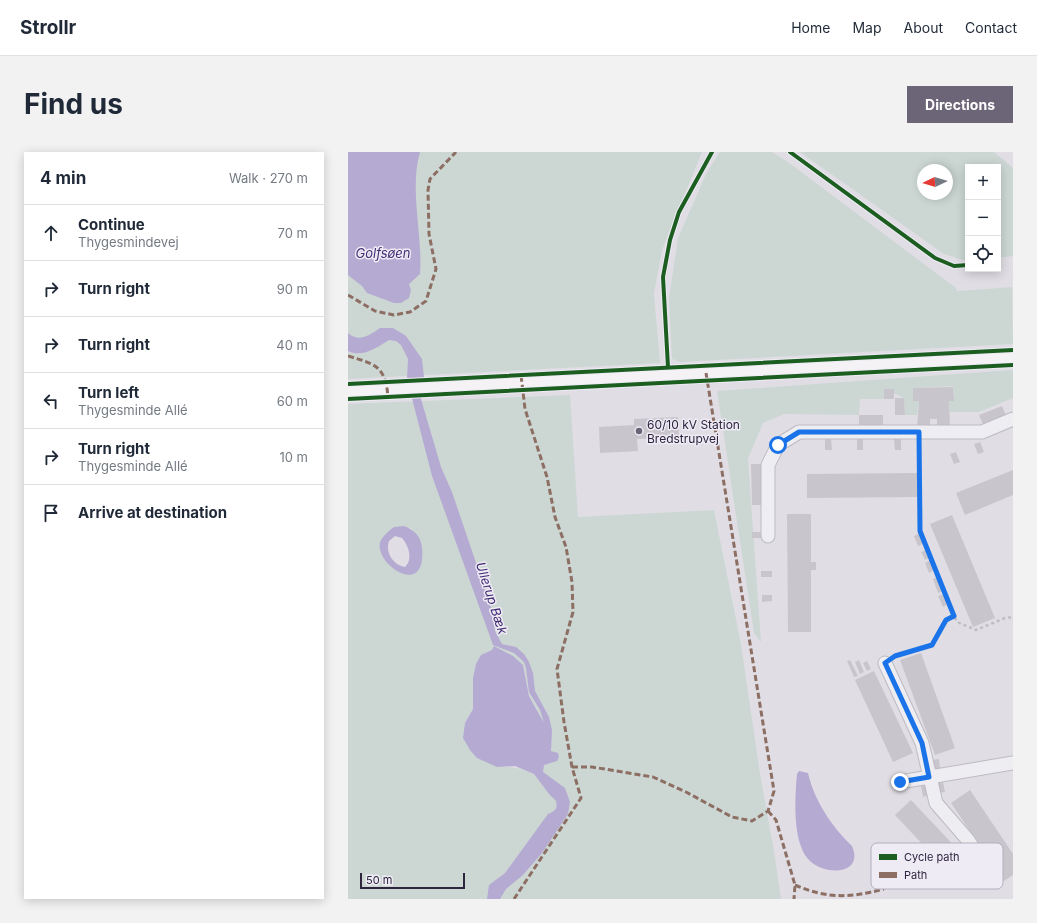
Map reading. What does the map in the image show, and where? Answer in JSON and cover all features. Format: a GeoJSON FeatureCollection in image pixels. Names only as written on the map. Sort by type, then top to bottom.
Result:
{"type":"FeatureCollection","features":[{"type":"Feature","properties":{"kind":"street"},"geometry":{"type":"LineString","coordinates":[[348,391],[1013,358]]}},
{"type":"Feature","properties":{"kind":"street"},"geometry":{"type":"LineString","coordinates":[[768,536],[768,465],[778,445],[799,432],[982,432],[1013,420]]}},
{"type":"Feature","properties":{"kind":"street"},"geometry":{"type":"LineString","coordinates":[[885,663],[922,743],[936,804],[970,843]]}},
{"type":"Feature","properties":{"kind":"street"},"geometry":{"type":"LineString","coordinates":[[900,782],[1013,763]]}},
{"type":"Feature","properties":{"kind":"path"},"geometry":{"type":"LineString","coordinates":[[919,432],[920,531],[954,616],[958,622],[976,630],[1006,618],[1013,617]]}},
{"type":"Feature","properties":{"kind":"path"},"geometry":{"type":"LineString","coordinates":[[885,663],[895,656],[932,645],[946,620],[954,616]]}},
{"type":"Feature","properties":{"kind":"shaded area"},"geometry":{"type":"Polygon","coordinates":[[[348,152],[702,152],[662,250],[654,294],[660,363],[348,379],[348,152]]]}},
{"type":"Feature","properties":{"kind":"shaded area"},"geometry":{"type":"Polygon","coordinates":[[[720,152],[772,152],[788,162],[956,288],[957,291],[1012,287],[1013,344],[680,362],[672,359],[669,298],[678,238],[707,172],[720,152]]]}},
{"type":"Feature","properties":{"kind":"shaded area"},"geometry":{"type":"Polygon","coordinates":[[[800,152],[994,152],[1013,168],[1013,256],[1001,258],[1001,164],[965,164],[965,260],[944,254],[800,152]]]}},
{"type":"Feature","properties":{"kind":"shaded area"},"geometry":{"type":"Polygon","coordinates":[[[1013,370],[1013,398],[979,412],[950,412],[949,401],[954,400],[953,386],[913,388],[913,401],[919,401],[917,415],[905,415],[904,398],[884,389],[884,399],[860,399],[859,415],[784,414],[763,423],[748,459],[761,642],[754,633],[717,391],[1013,370]]]}},
{"type":"Feature","properties":{"kind":"shaded area"},"geometry":{"type":"Polygon","coordinates":[[[570,395],[578,517],[714,510],[741,644],[760,774],[781,899],[348,899],[348,404],[570,395]],[[411,528],[381,540],[396,571],[419,568],[421,563],[422,558],[420,548],[411,528]],[[523,665],[473,709],[465,723],[497,767],[520,769],[540,777],[537,709],[529,696],[523,665]]]}},
{"type":"Feature","properties":{"kind":"water","name":"Golfsøen"},"geometry":{"type":"Polygon","coordinates":[[[348,152],[420,152],[417,167],[416,197],[420,244],[420,274],[409,284],[411,290],[409,298],[401,303],[394,303],[367,293],[362,286],[348,275],[348,152]]]}},
{"type":"Feature","properties":{"kind":"water"},"geometry":{"type":"Polygon","coordinates":[[[380,328],[393,328],[406,336],[422,359],[424,377],[421,399],[441,467],[452,492],[492,610],[495,631],[502,644],[516,647],[524,654],[529,662],[533,673],[535,691],[549,717],[552,730],[551,751],[558,753],[559,757],[557,761],[544,765],[543,772],[565,788],[570,802],[568,814],[542,853],[523,875],[506,889],[500,899],[487,899],[489,885],[505,873],[548,814],[555,809],[557,804],[534,774],[515,766],[497,767],[477,758],[463,738],[465,723],[473,709],[473,678],[476,664],[481,655],[492,650],[494,646],[513,656],[523,665],[529,696],[544,723],[540,710],[529,692],[524,662],[514,653],[493,645],[432,476],[407,379],[408,359],[401,345],[396,341],[389,340],[364,353],[353,353],[348,351],[348,333],[352,336],[360,338],[380,328]]]}},
{"type":"Feature","properties":{"kind":"water"},"geometry":{"type":"Polygon","coordinates":[[[404,526],[419,537],[422,548],[421,564],[416,572],[408,575],[399,572],[390,566],[383,558],[380,549],[381,540],[385,534],[394,527],[404,526]],[[395,536],[389,541],[388,549],[389,554],[394,561],[405,567],[409,561],[409,553],[407,545],[402,538],[395,536]]]}},
{"type":"Feature","properties":{"kind":"water"},"geometry":{"type":"Polygon","coordinates":[[[799,771],[808,773],[819,803],[831,822],[852,846],[854,856],[853,863],[847,868],[832,870],[814,865],[803,851],[797,830],[795,806],[797,774],[799,771]]]}},
{"type":"Feature","properties":{"kind":"building"},"geometry":{"type":"Polygon","coordinates":[[[953,387],[954,401],[949,401],[950,427],[937,427],[937,419],[930,419],[930,427],[917,427],[919,401],[913,401],[913,388],[953,387]]]}},
{"type":"Feature","properties":{"kind":"building"},"geometry":{"type":"Polygon","coordinates":[[[884,389],[894,389],[894,399],[884,399],[884,389]]]}},
{"type":"Feature","properties":{"kind":"building"},"geometry":{"type":"Polygon","coordinates":[[[895,398],[904,398],[905,415],[895,415],[895,398]]]}},
{"type":"Feature","properties":{"kind":"building"},"geometry":{"type":"Polygon","coordinates":[[[1002,406],[1007,418],[984,427],[979,415],[1002,406]]]}},
{"type":"Feature","properties":{"kind":"building"},"geometry":{"type":"Polygon","coordinates":[[[859,415],[883,415],[883,428],[859,428],[859,415]]]}},
{"type":"Feature","properties":{"kind":"building","name":"60/10 kV Station Bredstrupvej"},"geometry":{"type":"Polygon","coordinates":[[[678,417],[679,438],[637,439],[638,451],[600,453],[599,427],[634,425],[634,419],[678,417]]]}},
{"type":"Feature","properties":{"kind":"building"},"geometry":{"type":"Polygon","coordinates":[[[825,439],[831,439],[832,450],[825,450],[825,439]]]}},
{"type":"Feature","properties":{"kind":"building"},"geometry":{"type":"Polygon","coordinates":[[[857,439],[863,439],[863,450],[857,450],[857,439]]]}},
{"type":"Feature","properties":{"kind":"building"},"geometry":{"type":"Polygon","coordinates":[[[894,439],[901,439],[901,450],[895,450],[894,439]]]}},
{"type":"Feature","properties":{"kind":"building"},"geometry":{"type":"Polygon","coordinates":[[[980,442],[984,452],[978,454],[974,444],[980,442]]]}},
{"type":"Feature","properties":{"kind":"building"},"geometry":{"type":"Polygon","coordinates":[[[956,452],[960,462],[954,464],[950,454],[956,452]]]}},
{"type":"Feature","properties":{"kind":"building"},"geometry":{"type":"Polygon","coordinates":[[[751,464],[764,464],[765,505],[752,505],[751,464]]]}},
{"type":"Feature","properties":{"kind":"building"},"geometry":{"type":"Polygon","coordinates":[[[1013,470],[1013,495],[965,515],[956,493],[1013,470]]]}},
{"type":"Feature","properties":{"kind":"building"},"geometry":{"type":"Polygon","coordinates":[[[918,473],[918,497],[807,498],[807,474],[918,473]]]}},
{"type":"Feature","properties":{"kind":"building"},"geometry":{"type":"Polygon","coordinates":[[[787,514],[811,514],[811,562],[816,562],[816,570],[811,570],[811,632],[788,632],[787,514]]]}},
{"type":"Feature","properties":{"kind":"building"},"geometry":{"type":"Polygon","coordinates":[[[952,515],[995,618],[973,627],[930,524],[952,515]]]}},
{"type":"Feature","properties":{"kind":"building"},"geometry":{"type":"Polygon","coordinates":[[[752,532],[763,532],[764,538],[752,538],[752,532]]]}},
{"type":"Feature","properties":{"kind":"building"},"geometry":{"type":"Polygon","coordinates":[[[919,533],[923,544],[918,546],[914,536],[919,533]]]}},
{"type":"Feature","properties":{"kind":"building"},"geometry":{"type":"Polygon","coordinates":[[[926,550],[929,558],[925,560],[921,552],[926,550]]]}},
{"type":"Feature","properties":{"kind":"building"},"geometry":{"type":"Polygon","coordinates":[[[930,560],[934,570],[929,573],[925,563],[930,560]]]}},
{"type":"Feature","properties":{"kind":"building"},"geometry":{"type":"Polygon","coordinates":[[[761,571],[772,571],[772,577],[761,577],[761,571]]]}},
{"type":"Feature","properties":{"kind":"building"},"geometry":{"type":"Polygon","coordinates":[[[937,577],[943,591],[938,593],[933,579],[937,577]]]}},
{"type":"Feature","properties":{"kind":"building"},"geometry":{"type":"Polygon","coordinates":[[[944,594],[948,604],[943,607],[938,596],[944,594]]]}},
{"type":"Feature","properties":{"kind":"building"},"geometry":{"type":"Polygon","coordinates":[[[762,595],[772,595],[772,601],[762,602],[762,595]]]}},
{"type":"Feature","properties":{"kind":"building"},"geometry":{"type":"Polygon","coordinates":[[[921,653],[955,748],[935,755],[900,660],[921,653]]]}},
{"type":"Feature","properties":{"kind":"building"},"geometry":{"type":"Polygon","coordinates":[[[850,660],[858,676],[854,677],[847,661],[850,660]]]}},
{"type":"Feature","properties":{"kind":"building"},"geometry":{"type":"Polygon","coordinates":[[[859,660],[864,672],[860,674],[855,662],[859,660]]]}},
{"type":"Feature","properties":{"kind":"building"},"geometry":{"type":"Polygon","coordinates":[[[867,661],[871,669],[867,671],[863,663],[867,661]]]}},
{"type":"Feature","properties":{"kind":"building"},"geometry":{"type":"Polygon","coordinates":[[[874,671],[913,753],[893,762],[855,680],[874,671]]]}},
{"type":"Feature","properties":{"kind":"building"},"geometry":{"type":"Polygon","coordinates":[[[939,759],[940,768],[933,769],[931,760],[939,759]]]}},
{"type":"Feature","properties":{"kind":"building"},"geometry":{"type":"Polygon","coordinates":[[[943,782],[945,792],[937,793],[936,784],[943,782]]]}},
{"type":"Feature","properties":{"kind":"building"},"geometry":{"type":"Polygon","coordinates":[[[928,785],[929,795],[923,797],[921,786],[928,785]]]}},
{"type":"Feature","properties":{"kind":"building"},"geometry":{"type":"Polygon","coordinates":[[[970,790],[1013,854],[1013,875],[1004,881],[1003,880],[1003,843],[978,843],[951,803],[970,790]]]}},
{"type":"Feature","properties":{"kind":"building"},"geometry":{"type":"Polygon","coordinates":[[[911,800],[952,843],[921,843],[895,815],[911,800]]]}},
{"type":"Feature","properties":{"kind":"marked path"},"geometry":{"type":"LineString","coordinates":[[348,295],[375,311],[394,315],[410,312],[426,301],[436,269],[429,234],[428,190],[430,179],[456,152]]}},
{"type":"Feature","properties":{"kind":"marked path"},"geometry":{"type":"LineString","coordinates":[[348,356],[372,364],[382,373],[387,387],[388,398]]}},
{"type":"Feature","properties":{"kind":"marked path"},"geometry":{"type":"LineString","coordinates":[[572,767],[592,767],[653,777],[686,792],[732,817],[752,821],[768,811],[774,791],[706,373]]}},
{"type":"Feature","properties":{"kind":"marked path"},"geometry":{"type":"LineString","coordinates":[[514,899],[581,798],[572,767],[557,669],[573,612],[572,582],[566,547],[555,517],[547,477],[525,409],[521,375]]}},
{"type":"Feature","properties":{"kind":"marked path"},"geometry":{"type":"LineString","coordinates":[[768,811],[776,820],[795,885],[794,899]]}},
{"type":"Feature","properties":{"kind":"marked path"},"geometry":{"type":"LineString","coordinates":[[795,885],[818,893],[839,896],[860,894],[884,889]]}},
{"type":"Feature","properties":{"kind":"cycle path"},"geometry":{"type":"LineString","coordinates":[[668,367],[663,277],[670,240],[679,212],[712,152]]}},
{"type":"Feature","properties":{"kind":"cycle path"},"geometry":{"type":"LineString","coordinates":[[790,152],[935,258],[954,266],[965,265]]}},
{"type":"Feature","properties":{"kind":"cycle path"},"geometry":{"type":"LineString","coordinates":[[348,384],[1013,350]]}},
{"type":"Feature","properties":{"kind":"cycle path"},"geometry":{"type":"LineString","coordinates":[[348,399],[1013,365]]}},
{"type":"Feature","properties":{"kind":"place","name":"60/10 kV Station Bredstrupvej"},"geometry":{"type":"Point","coordinates":[639,431]}},
{"type":"Feature","properties":{"kind":"route"},"geometry":{"type":"LineString","coordinates":[[778,445],[799,432],[919,432],[920,531],[954,616],[946,620],[932,645],[895,656],[885,663],[922,743],[929,777],[900,782]]}},
{"type":"Feature","properties":{"kind":"water label","name":"Ullerup Bæk"},"geometry":{"type":"Point","coordinates":[492,598]}}]}
